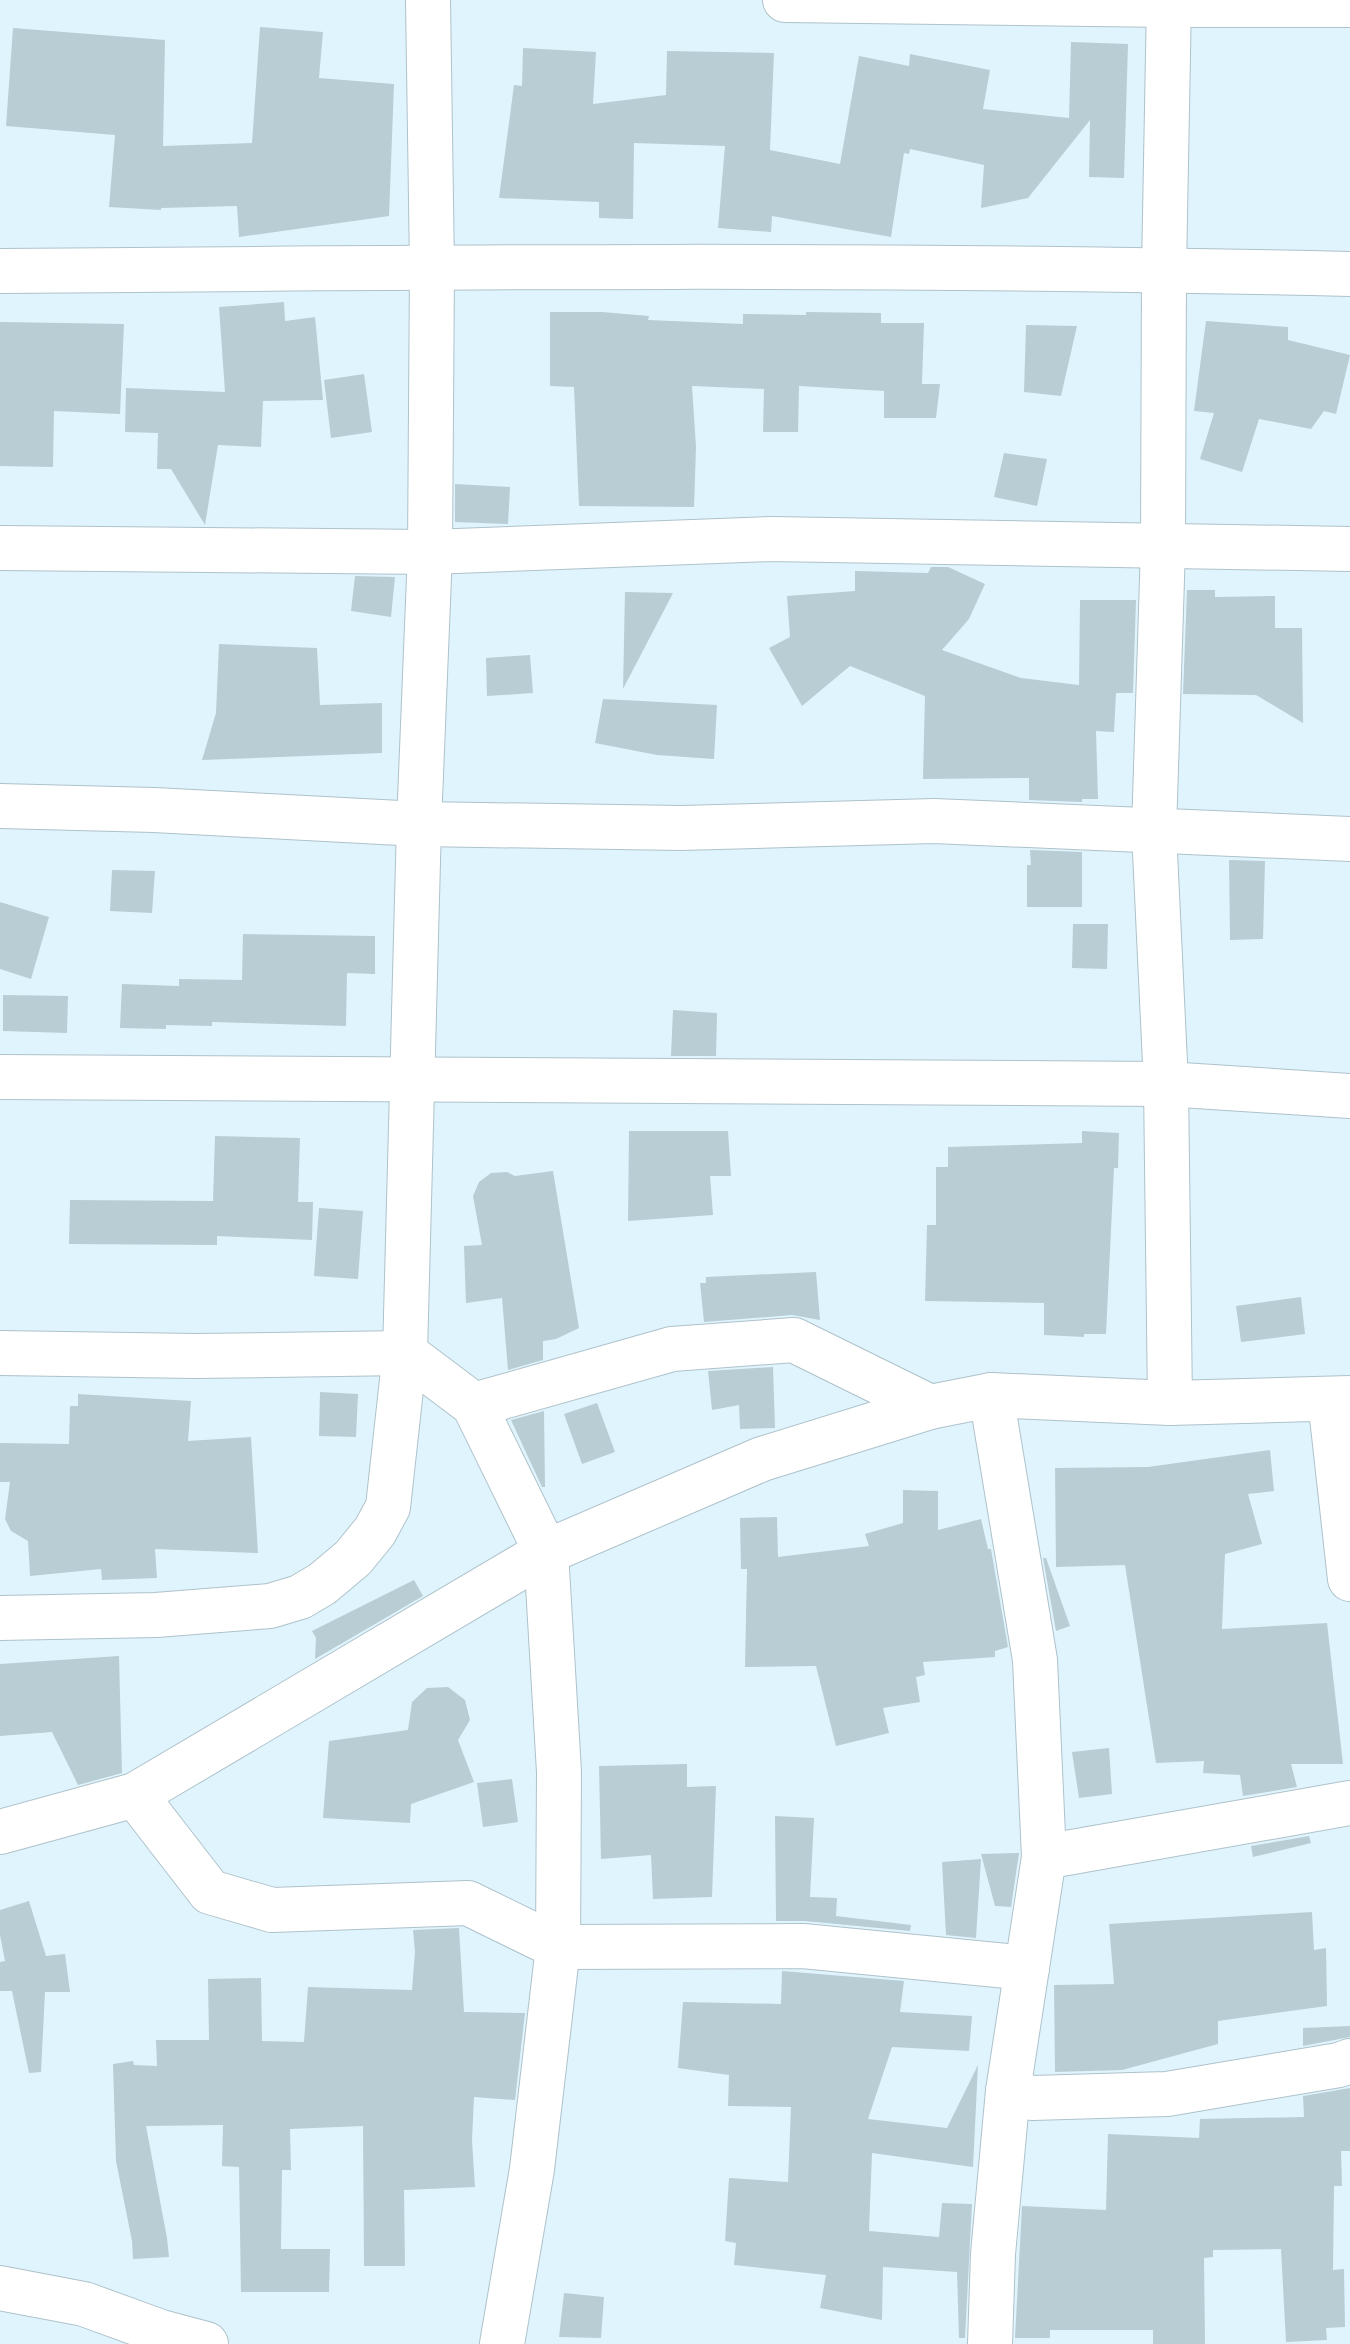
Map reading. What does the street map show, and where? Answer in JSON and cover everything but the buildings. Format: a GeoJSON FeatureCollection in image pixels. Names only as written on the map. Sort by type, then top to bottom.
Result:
{"type":"FeatureCollection","features":[{"type":"Feature","properties":{"kind":"street"},"geometry":{"type":"LineString","coordinates":[[0,1618],[156,1615],[270,1606],[300,1597],[322,1584],[353,1558],[375,1531],[388,1507],[405,1353],[419,824],[430,552],[432,267],[428,0]]}},
{"type":"Feature","properties":{"kind":"street"},"geometry":{"type":"LineString","coordinates":[[785,0],[1350,5]]}},
{"type":"Feature","properties":{"kind":"street"},"geometry":{"type":"LineString","coordinates":[[1169,3],[1163,547],[1154,831],[1166,1084],[1170,1403]]}},
{"type":"Feature","properties":{"kind":"street"},"geometry":{"type":"LineString","coordinates":[[0,271],[432,267],[1164,270],[1350,274]]}},
{"type":"Feature","properties":{"kind":"street"},"geometry":{"type":"LineString","coordinates":[[0,548],[430,552],[771,539],[1350,549]]}},
{"type":"Feature","properties":{"kind":"street"},"geometry":{"type":"LineString","coordinates":[[0,806],[154,810],[419,824],[681,828],[934,821],[1350,839]]}},
{"type":"Feature","properties":{"kind":"street"},"geometry":{"type":"LineString","coordinates":[[0,1077],[1166,1084],[1350,1096]]}},
{"type":"Feature","properties":{"kind":"street"},"geometry":{"type":"LineString","coordinates":[[474,1405],[672,1349],[794,1340],[930,1407]]}},
{"type":"Feature","properties":{"kind":"street"},"geometry":{"type":"LineString","coordinates":[[0,1353],[195,1356],[405,1353],[474,1405],[546,1552],[559,1772],[558,1947],[532,2169],[502,2344]]}},
{"type":"Feature","properties":{"kind":"street"},"geometry":{"type":"LineString","coordinates":[[990,2344],[993,2254],[1008,2091],[1044,1857],[1035,1660],[991,1395]]}},
{"type":"Feature","properties":{"kind":"street"},"geometry":{"type":"LineString","coordinates":[[0,1832],[135,1795],[546,1552],[762,1459],[930,1407],[991,1395],[1170,1403],[1340,1398],[1350,1579]]}},
{"type":"Feature","properties":{"kind":"street"},"geometry":{"type":"LineString","coordinates":[[135,1795],[210,1892],[272,1910],[468,1903],[558,1947],[803,1946],[1027,1968]]}},
{"type":"Feature","properties":{"kind":"street"},"geometry":{"type":"LineString","coordinates":[[1044,1857],[1350,1803]]}},
{"type":"Feature","properties":{"kind":"street"},"geometry":{"type":"LineString","coordinates":[[1008,2091],[1032,2098],[1167,2094],[1350,2061]]}},
{"type":"Feature","properties":{"kind":"street"},"geometry":{"type":"LineString","coordinates":[[0,2288],[84,2304],[161,2332],[206,2344]]}}]}
